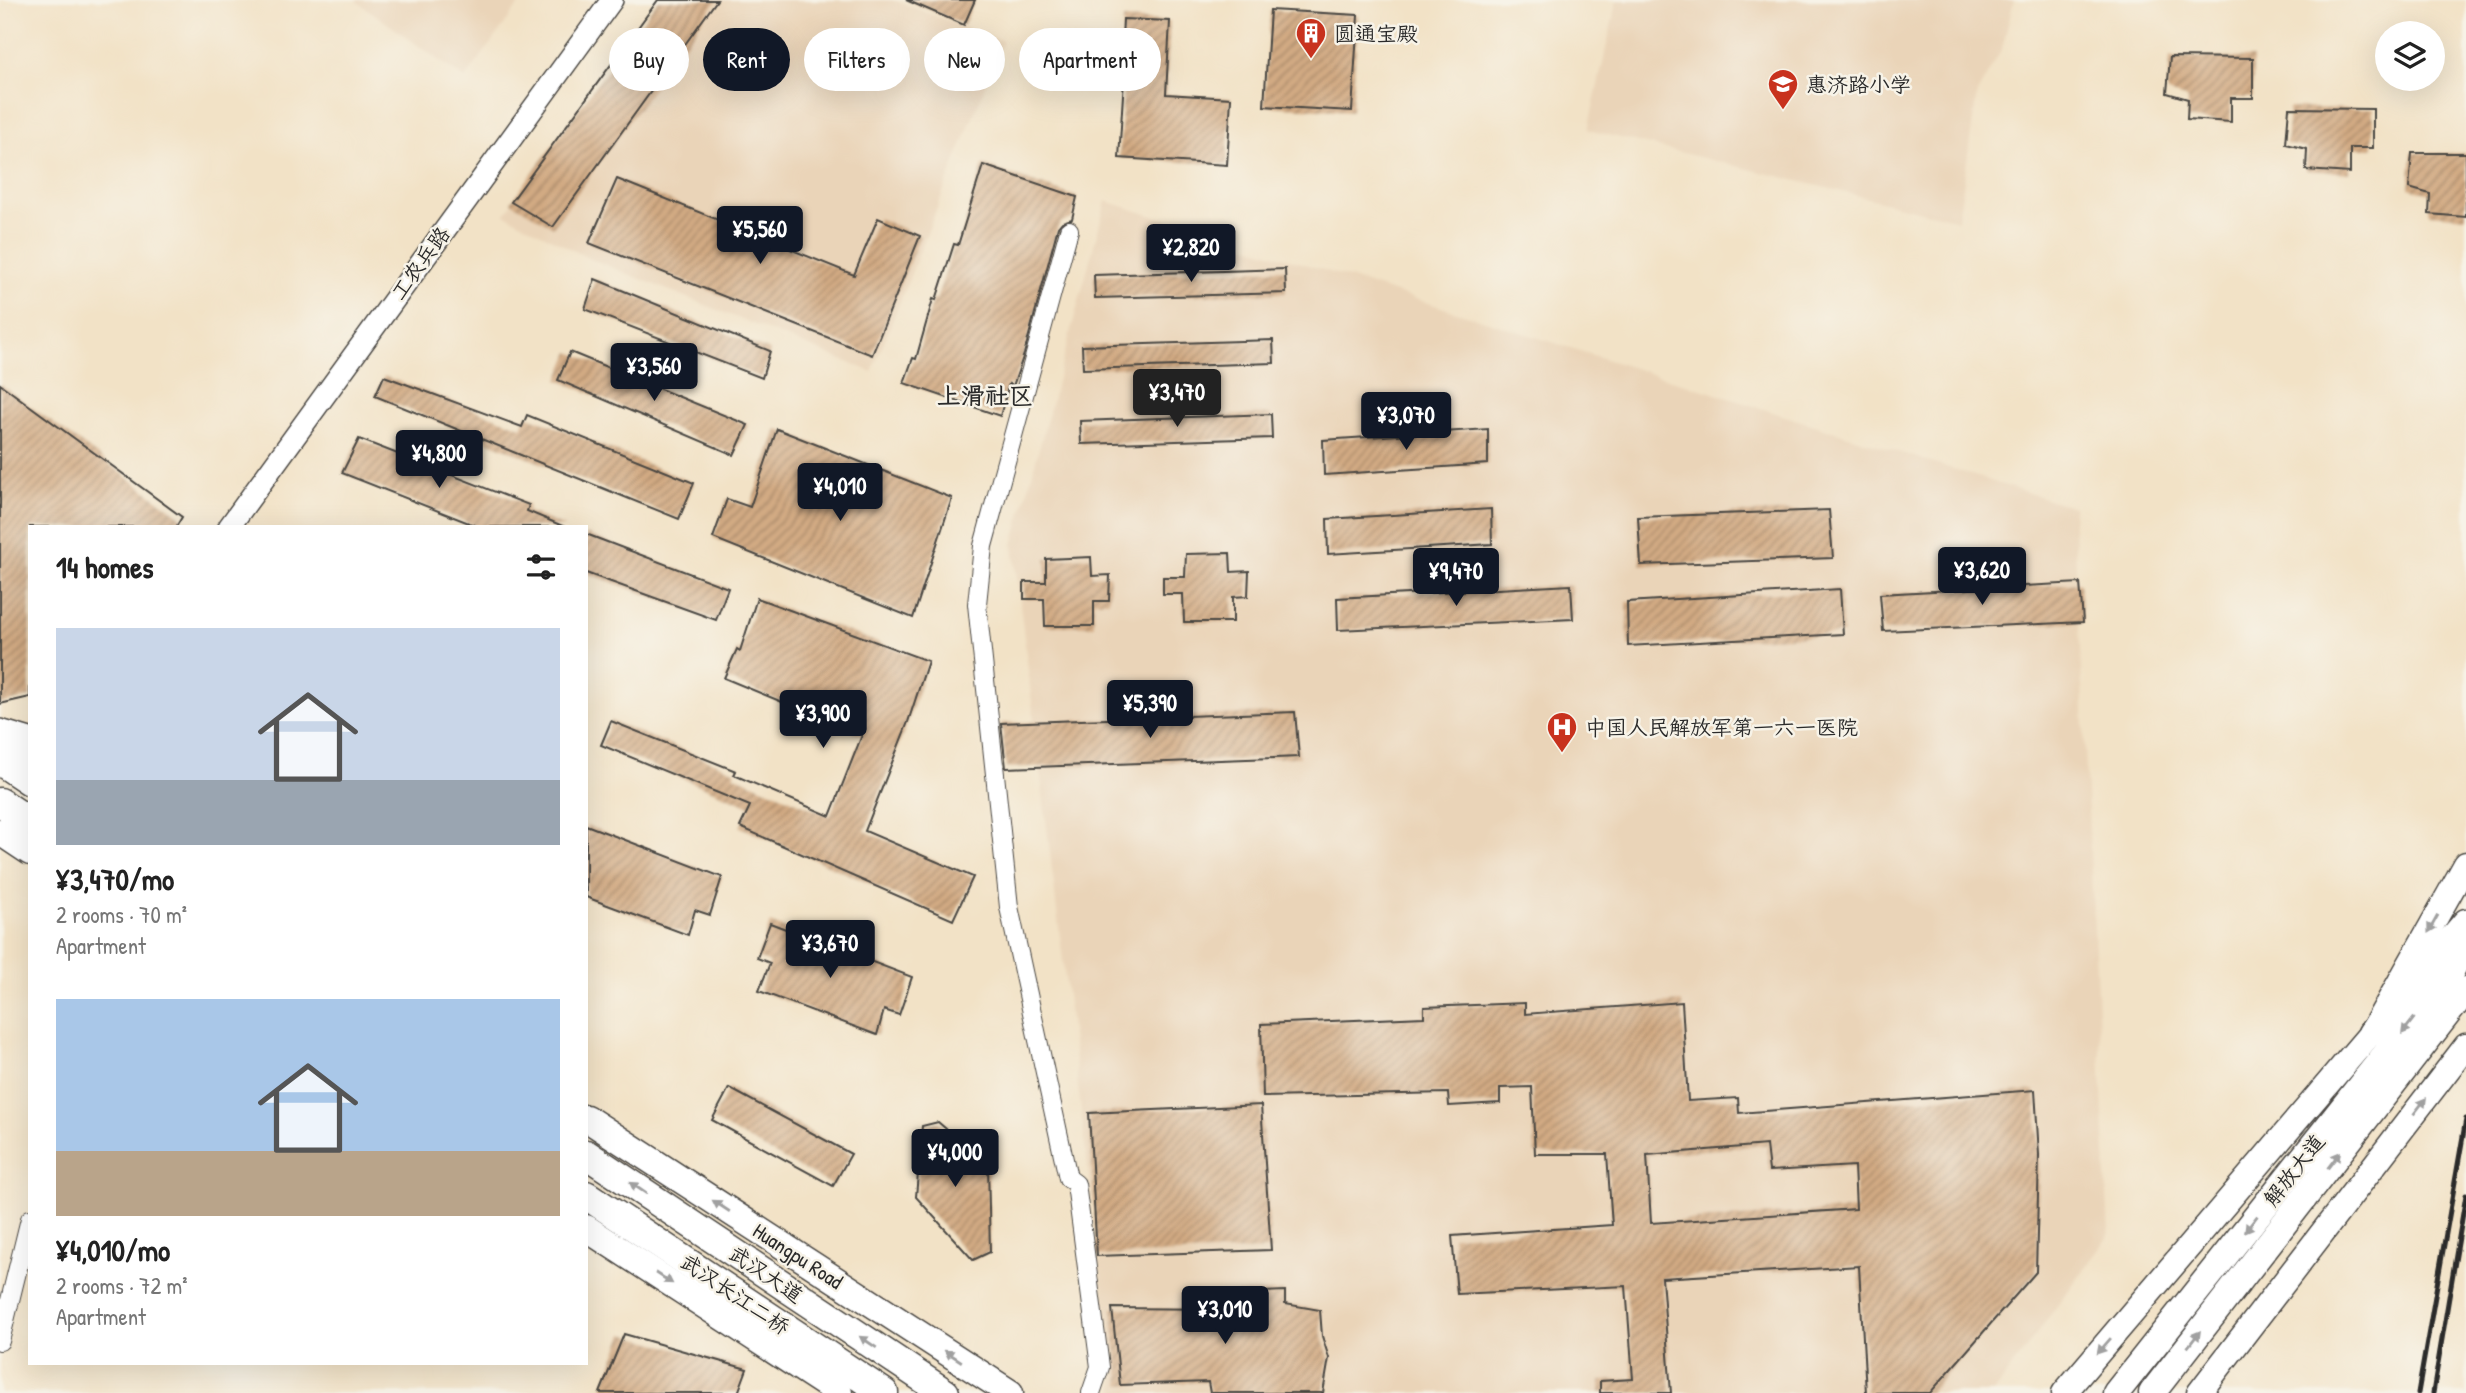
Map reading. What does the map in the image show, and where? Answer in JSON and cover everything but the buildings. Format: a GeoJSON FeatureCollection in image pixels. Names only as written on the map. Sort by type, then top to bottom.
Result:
{"type":"FeatureCollection","features":[{"type":"Feature","properties":{"kind":"highway"},"geometry":{"type":"LineString","coordinates":[[0,761],[28,779]]}},
{"type":"Feature","properties":{"kind":"highway"},"geometry":{"type":"LineString","coordinates":[[0,802],[28,821]]}},
{"type":"Feature","properties":{"kind":"highway","name":"武汉大道"},"geometry":{"type":"LineString","coordinates":[[588,1155],[945,1393]]}},
{"type":"Feature","properties":{"kind":"highway","name":"武汉长江二桥"},"geometry":{"type":"LineString","coordinates":[[588,1196],[884,1393]]}},
{"type":"Feature","properties":{"kind":"main road"},"geometry":{"type":"LineString","coordinates":[[0,744],[28,762]]}},
{"type":"Feature","properties":{"kind":"main road"},"geometry":{"type":"LineString","coordinates":[[0,832],[28,851]]}},
{"type":"Feature","properties":{"kind":"main road","name":"解放大道"},"geometry":{"type":"LineString","coordinates":[[2064,1393],[2371,1033],[2466,864]]}},
{"type":"Feature","properties":{"kind":"main road"},"geometry":{"type":"LineString","coordinates":[[2371,1033],[2466,922]]}},
{"type":"Feature","properties":{"kind":"main road","name":"解放大道"},"geometry":{"type":"LineString","coordinates":[[2116,1393],[2458,981],[2466,943]]}},
{"type":"Feature","properties":{"kind":"main road"},"geometry":{"type":"LineString","coordinates":[[2152,1393],[2458,981]]}},
{"type":"Feature","properties":{"kind":"main road"},"geometry":{"type":"LineString","coordinates":[[2199,1393],[2466,1046]]}},
{"type":"Feature","properties":{"kind":"main road","name":"Huangpu Road"},"geometry":{"type":"LineString","coordinates":[[588,1119],[1010,1393]]}},
{"type":"Feature","properties":{"kind":"main road"},"geometry":{"type":"LineString","coordinates":[[588,1229],[839,1393]]}},
{"type":"Feature","properties":{"kind":"street","name":"工农兵路"},"geometry":{"type":"LineString","coordinates":[[216,525],[598,0]]}},
{"type":"Feature","properties":{"kind":"street","name":"工农兵路"},"geometry":{"type":"LineString","coordinates":[[230,525],[612,0]]}},
{"type":"Feature","properties":{"kind":"street"},"geometry":{"type":"LineString","coordinates":[[1069,230],[983,546],[978,604],[1009,907],[1068,1178],[1076,1184],[1100,1367],[1091,1393]]}},
{"type":"Feature","properties":{"kind":"street"},"geometry":{"type":"LineString","coordinates":[[0,730],[28,738]]}},
{"type":"Feature","properties":{"kind":"street"},"geometry":{"type":"LineString","coordinates":[[0,1341],[8,1265],[28,1223]]}},
{"type":"Feature","properties":{"kind":"shaded area"},"geometry":{"type":"Polygon","coordinates":[[[355,0],[522,0],[465,79],[355,0]]]}},
{"type":"Feature","properties":{"kind":"shaded area"},"geometry":{"type":"Polygon","coordinates":[[[658,0],[893,0],[968,28],[924,28],[924,91],[983,91],[872,372],[588,258],[505,214],[609,69],[609,91],[689,91],[689,28],[638,28],[658,0]]]}},
{"type":"Feature","properties":{"kind":"shaded area","name":"惠济路小学"},"geometry":{"type":"Polygon","coordinates":[[[1617,0],[2014,0],[2002,49],[1977,93],[1958,220],[1588,130],[1617,0]]]}},
{"type":"Feature","properties":{"kind":"shaded area","name":"中国人民解放军第一六一医院"},"geometry":{"type":"Polygon","coordinates":[[[1106,201],[2073,507],[2109,1235],[1993,1393],[1115,1393],[1013,545],[1106,201]]]}},
{"type":"Feature","properties":{"kind":"railway"},"geometry":{"type":"LineString","coordinates":[[2418,1393],[2466,1119]]}},
{"type":"Feature","properties":{"kind":"railway"},"geometry":{"type":"LineString","coordinates":[[2433,1393],[2466,1195]]}},
{"type":"Feature","properties":{"kind":"place","name":"圆通宝殿"},"geometry":{"type":"Point","coordinates":[1311,60]}},
{"type":"Feature","properties":{"kind":"place","name":"惠济路小学"},"geometry":{"type":"Point","coordinates":[1783,111]}},
{"type":"Feature","properties":{"kind":"place","name":"中国人民解放军第一六一医院"},"geometry":{"type":"Point","coordinates":[1562,754]}},
{"type":"Feature","properties":{"kind":"district","name":"上滑社区"},"geometry":{"type":"Point","coordinates":[985,395]}}]}
